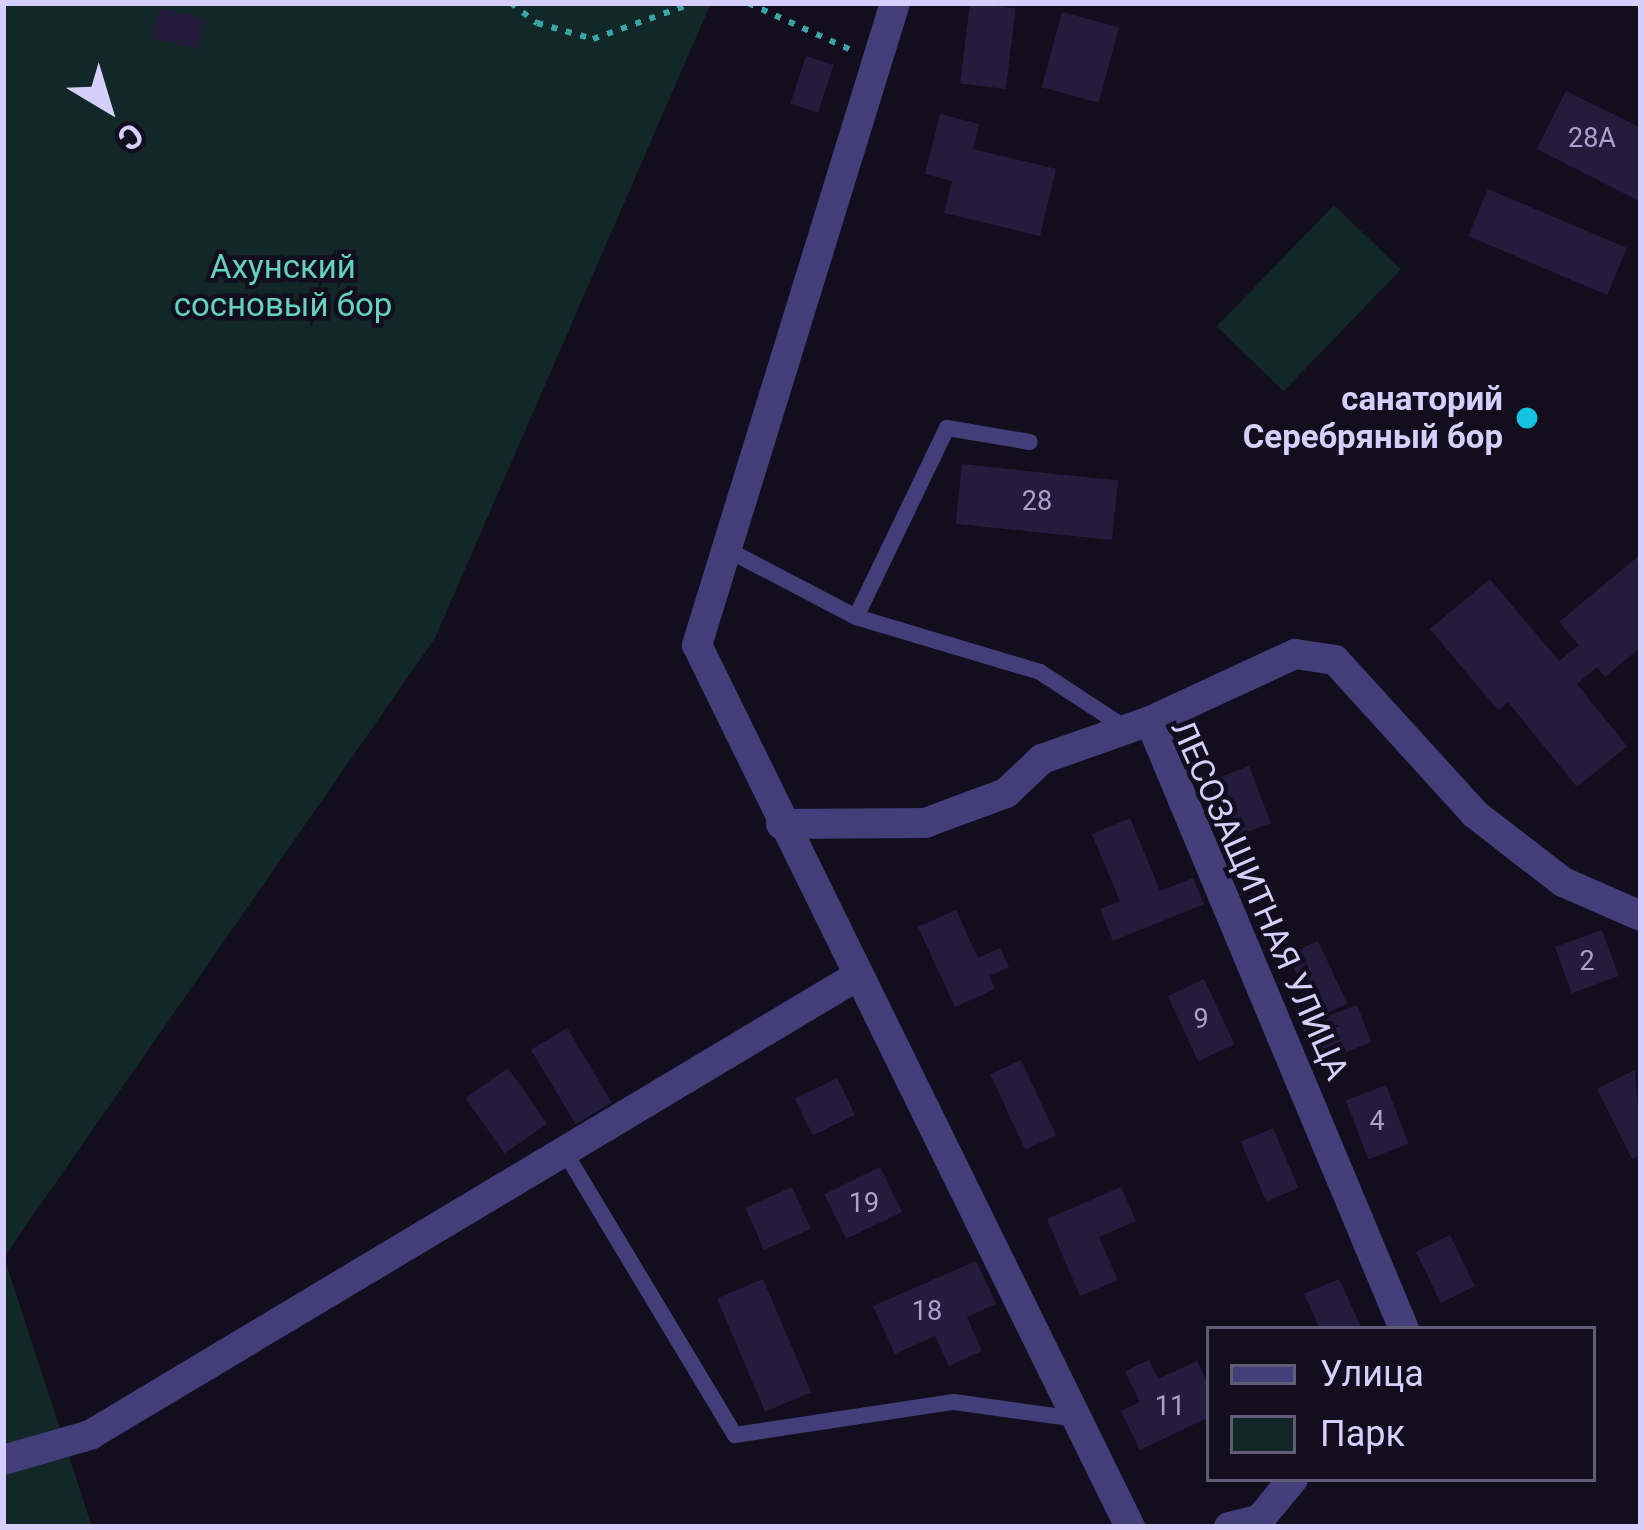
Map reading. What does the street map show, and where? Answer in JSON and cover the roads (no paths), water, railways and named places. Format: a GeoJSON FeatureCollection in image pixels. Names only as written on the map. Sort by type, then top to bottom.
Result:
{"type":"FeatureCollection","features":[{"type":"Feature","properties":{"kind":"street"},"geometry":{"type":"LineString","coordinates":[[895,3],[697,645],[854,978],[1130,1527]]}},
{"type":"Feature","properties":{"kind":"street"},"geometry":{"type":"LineString","coordinates":[[1139,725],[1295,654],[1336,660],[1474,814],[1563,882],[1641,916]]}},
{"type":"Feature","properties":{"kind":"street","name":"ЛЕСОЗАЩИТНАЯ УЛИЦА"},"geometry":{"type":"LineString","coordinates":[[781,824],[925,823],[1006,793],[1042,759],[1139,725],[1403,1326]]}},
{"type":"Feature","properties":{"kind":"street"},"geometry":{"type":"LineString","coordinates":[[3,1460],[90,1435],[854,978]]}},
{"type":"Feature","properties":{"kind":"street"},"geometry":{"type":"LineString","coordinates":[[1229,1527],[1260,1519],[1291,1482]]}},
{"type":"Feature","properties":{"kind":"lane"},"geometry":{"type":"LineString","coordinates":[[856,616],[947,428],[1030,442]]}},
{"type":"Feature","properties":{"kind":"lane"},"geometry":{"type":"LineString","coordinates":[[726,549],[856,616],[1040,673],[1139,725]]}},
{"type":"Feature","properties":{"kind":"lane"},"geometry":{"type":"LineString","coordinates":[[566,1154],[735,1435],[954,1402],[1076,1419]]}},
{"type":"Feature","properties":{"kind":"place","name":"санаторий Серебряный бор"},"geometry":{"type":"Point","coordinates":[1527,418]}},
{"type":"Feature","properties":{"kind":"park label","name":"Ахунский сосновый бор"},"geometry":{"type":"Point","coordinates":[283,286]}}]}
